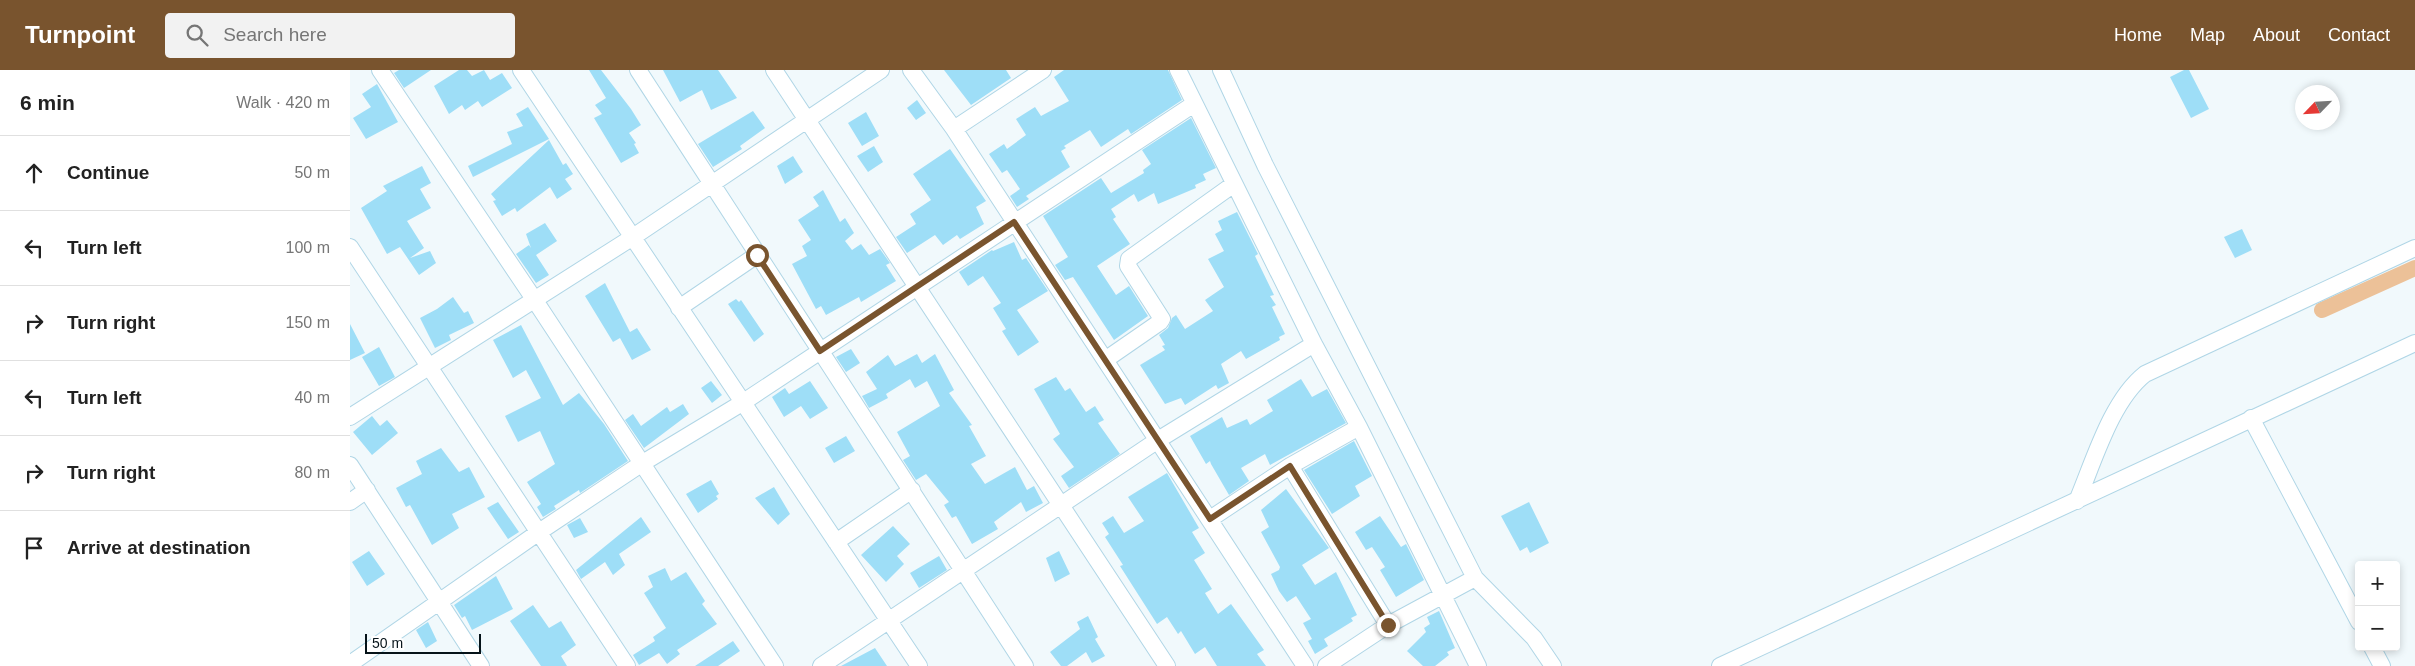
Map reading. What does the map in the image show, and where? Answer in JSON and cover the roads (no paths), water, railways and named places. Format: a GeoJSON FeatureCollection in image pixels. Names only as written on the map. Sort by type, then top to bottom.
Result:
{"type":"FeatureCollection","features":[{"type":"Feature","properties":{"kind":"street"},"geometry":{"type":"LineString","coordinates":[[380,70],[534,299],[775,666]]}},
{"type":"Feature","properties":{"kind":"street"},"geometry":{"type":"LineString","coordinates":[[520,70],[919,666]]}},
{"type":"Feature","properties":{"kind":"street"},"geometry":{"type":"LineString","coordinates":[[638,70],[1025,666]]}},
{"type":"Feature","properties":{"kind":"street"},"geometry":{"type":"LineString","coordinates":[[774,70],[1167,666]]}},
{"type":"Feature","properties":{"kind":"street"},"geometry":{"type":"LineString","coordinates":[[350,417],[633,237],[881,70]]}},
{"type":"Feature","properties":{"kind":"street"},"geometry":{"type":"LineString","coordinates":[[911,70],[954,129],[1306,666]]}},
{"type":"Feature","properties":{"kind":"street"},"geometry":{"type":"LineString","coordinates":[[954,129],[1043,70]]}},
{"type":"Feature","properties":{"kind":"street"},"geometry":{"type":"LineString","coordinates":[[1178,70],[1314,344],[1359,427],[1445,596],[1478,666]]}},
{"type":"Feature","properties":{"kind":"street"},"geometry":{"type":"LineString","coordinates":[[1221,70],[1294,224],[1475,578],[1534,638],[1553,666]]}},
{"type":"Feature","properties":{"kind":"street"},"geometry":{"type":"LineString","coordinates":[[350,664],[539,532],[641,464],[742,403],[1194,104]]}},
{"type":"Feature","properties":{"kind":"street"},"geometry":{"type":"LineString","coordinates":[[1105,360],[1162,319],[1128,266],[1129,259],[1234,184]]}},
{"type":"Feature","properties":{"kind":"street"},"geometry":{"type":"LineString","coordinates":[[350,247],[627,666]]}},
{"type":"Feature","properties":{"kind":"street"},"geometry":{"type":"LineString","coordinates":[[2078,501],[2120,400],[2132,384],[2145,374],[2415,248]]}},
{"type":"Feature","properties":{"kind":"street"},"geometry":{"type":"LineString","coordinates":[[679,308],[757,255]]}},
{"type":"Feature","properties":{"kind":"street"},"geometry":{"type":"LineString","coordinates":[[1720,666],[2210,440],[2251,418],[2415,343]]}},
{"type":"Feature","properties":{"kind":"street"},"geometry":{"type":"LineString","coordinates":[[821,666],[1158,440],[1314,344]]}},
{"type":"Feature","properties":{"kind":"street"},"geometry":{"type":"LineString","coordinates":[[2251,418],[2355,614]]}},
{"type":"Feature","properties":{"kind":"street"},"geometry":{"type":"LineString","coordinates":[[1210,519],[1290,466],[1359,427]]}},
{"type":"Feature","properties":{"kind":"street"},"geometry":{"type":"LineString","coordinates":[[350,465],[482,666]]}},
{"type":"Feature","properties":{"kind":"street"},"geometry":{"type":"LineString","coordinates":[[1290,466],[1388,625]]}},
{"type":"Feature","properties":{"kind":"street"},"geometry":{"type":"LineString","coordinates":[[350,502],[366,490]]}},
{"type":"Feature","properties":{"kind":"street"},"geometry":{"type":"LineString","coordinates":[[836,542],[912,490]]}},
{"type":"Feature","properties":{"kind":"street"},"geometry":{"type":"LineString","coordinates":[[1326,666],[1388,625],[1445,596],[1475,578]]}},
{"type":"Feature","properties":{"kind":"street"},"geometry":{"type":"LineString","coordinates":[[2374,651],[2382,666]]}},
{"type":"Feature","properties":{"kind":"waterway"},"geometry":{"type":"LineString","coordinates":[[2322,310],[2415,268]]}}]}
